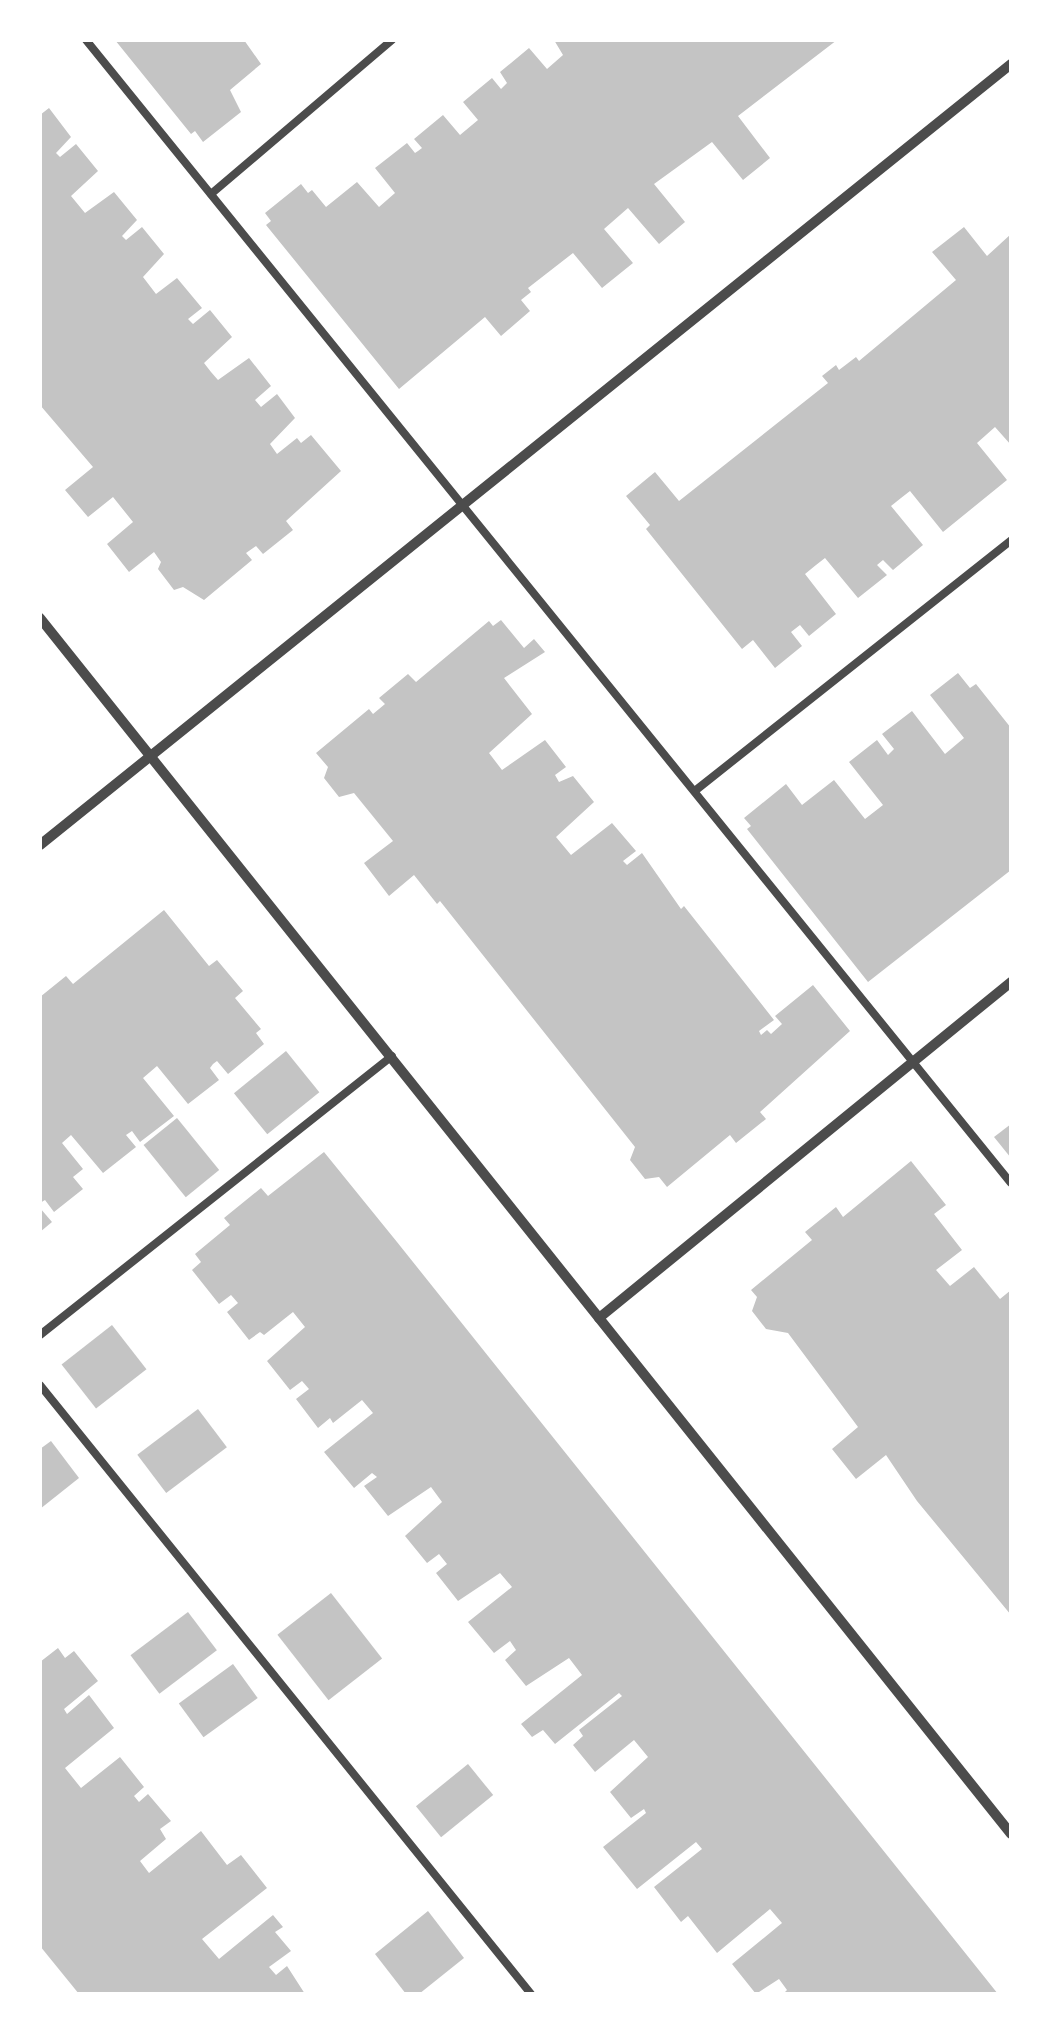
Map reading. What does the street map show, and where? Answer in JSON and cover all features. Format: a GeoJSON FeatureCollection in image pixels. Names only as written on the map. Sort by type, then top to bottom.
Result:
{"type":"FeatureCollection","features":[{"type":"Feature","properties":{"kind":"street"},"geometry":{"type":"LineString","coordinates":[[40,845],[1011,64]]}},
{"type":"Feature","properties":{"kind":"street"},"geometry":{"type":"LineString","coordinates":[[40,618],[1011,1834]]}},
{"type":"Feature","properties":{"kind":"street"},"geometry":{"type":"LineString","coordinates":[[599,1318],[1011,982]]}},
{"type":"Feature","properties":{"kind":"lane"},"geometry":{"type":"LineString","coordinates":[[86,40],[1011,1183]]}},
{"type":"Feature","properties":{"kind":"lane"},"geometry":{"type":"LineString","coordinates":[[210,194],[392,40]]}},
{"type":"Feature","properties":{"kind":"lane"},"geometry":{"type":"LineString","coordinates":[[696,790],[1011,540]]}},
{"type":"Feature","properties":{"kind":"lane"},"geometry":{"type":"LineString","coordinates":[[40,1335],[392,1056]]}},
{"type":"Feature","properties":{"kind":"lane"},"geometry":{"type":"LineString","coordinates":[[40,1385],[531,1994]]}},
{"type":"Feature","properties":{"kind":"building"},"geometry":{"type":"Polygon","coordinates":[[[115,40],[244,40],[261,64],[230,90],[241,112],[203,142],[195,131],[191,134],[115,40]]]}},
{"type":"Feature","properties":{"kind":"building"},"geometry":{"type":"Polygon","coordinates":[[[554,40],[837,40],[738,116],[770,158],[743,180],[712,142],[654,184],[685,222],[659,244],[628,208],[604,229],[633,263],[602,288],[573,253],[528,288],[531,292],[521,300],[530,311],[501,336],[485,317],[399,389],[266,225],[271,221],[265,213],[301,184],[308,193],[312,190],[326,207],[357,182],[379,207],[395,193],[375,168],[407,143],[415,153],[422,148],[414,139],[443,115],[460,135],[478,120],[463,102],[492,78],[501,89],[507,83],[500,72],[529,48],[547,69],[563,55],[554,40]]]}},
{"type":"Feature","properties":{"kind":"building"},"geometry":{"type":"Polygon","coordinates":[[[49,108],[71,137],[56,153],[60,157],[76,144],[98,171],[71,196],[85,213],[114,192],[137,220],[122,236],[126,240],[142,227],[164,254],[143,277],[156,294],[177,278],[202,308],[188,319],[193,324],[210,310],[232,337],[204,363],[211,372],[218,380],[249,358],[271,386],[255,400],[261,407],[277,394],[295,418],[270,444],[277,454],[297,438],[301,443],[311,435],[341,471],[286,521],[293,530],[263,554],[256,546],[246,553],[252,560],[204,600],[183,587],[174,590],[158,569],[161,562],[154,552],[129,572],[107,544],[133,522],[113,497],[88,517],[65,490],[93,467],[40,405],[40,115],[49,108]]]}},
{"type":"Feature","properties":{"kind":"building"},"geometry":{"type":"Polygon","coordinates":[[[964,227],[987,256],[1011,234],[1011,445],[995,427],[977,443],[1007,480],[943,532],[910,491],[901,498],[891,506],[923,545],[893,570],[883,560],[877,565],[887,575],[858,598],[825,558],[816,565],[805,574],[836,614],[809,636],[800,625],[791,632],[802,646],[775,668],[753,640],[742,649],[646,529],[650,525],[626,496],[655,472],[679,501],[828,383],[822,376],[836,365],[839,370],[856,357],[859,361],[956,280],[932,252],[964,227]]]}},
{"type":"Feature","properties":{"kind":"building"},"geometry":{"type":"Polygon","coordinates":[[[501,620],[524,648],[534,639],[545,652],[504,678],[532,714],[489,753],[502,770],[545,740],[566,767],[555,775],[559,782],[573,776],[594,802],[556,837],[571,855],[612,823],[636,851],[623,861],[627,865],[642,853],[681,909],[684,906],[774,1020],[759,1031],[761,1035],[767,1030],[771,1034],[782,1024],[775,1016],[813,985],[850,1031],[760,1112],[766,1119],[736,1143],[730,1135],[667,1187],[659,1177],[645,1179],[630,1160],[635,1147],[440,901],[437,904],[414,875],[389,896],[364,863],[393,841],[354,793],[339,797],[324,778],[328,767],[316,753],[369,709],[373,714],[385,704],[379,698],[408,674],[416,682],[489,621],[493,626],[501,620]]]}},
{"type":"Feature","properties":{"kind":"building"},"geometry":{"type":"Polygon","coordinates":[[[958,673],[970,688],[976,684],[1011,728],[1011,870],[868,982],[747,829],[751,826],[744,818],[786,784],[802,805],[834,780],[865,819],[883,805],[849,762],[877,740],[888,755],[894,749],[882,734],[912,711],[945,754],[964,738],[930,695],[958,673]]]}},
{"type":"Feature","properties":{"kind":"building"},"geometry":{"type":"Polygon","coordinates":[[[164,910],[209,966],[217,960],[243,991],[235,998],[261,1029],[256,1033],[264,1044],[228,1074],[217,1061],[213,1064],[210,1068],[219,1080],[188,1104],[157,1066],[143,1078],[174,1116],[140,1142],[132,1131],[126,1135],[136,1147],[103,1173],[71,1135],[62,1143],[83,1169],[73,1177],[83,1189],[54,1212],[45,1200],[40,1203],[40,997],[66,976],[73,984],[164,910]]]}},
{"type":"Feature","properties":{"kind":"building"},"geometry":{"type":"Polygon","coordinates":[[[286,1051],[319,1092],[267,1134],[234,1093],[286,1051]]]}},
{"type":"Feature","properties":{"kind":"building"},"geometry":{"type":"Polygon","coordinates":[[[177,1118],[219,1170],[186,1197],[144,1145],[177,1118]]]}},
{"type":"Feature","properties":{"kind":"building"},"geometry":{"type":"Polygon","coordinates":[[[1011,1124],[1011,1158],[994,1137],[1011,1124]]]}},
{"type":"Feature","properties":{"kind":"building"},"geometry":{"type":"Polygon","coordinates":[[[324,1152],[998,1994],[783,1994],[787,1990],[779,1979],[756,1994],[732,1964],[782,1923],[770,1909],[717,1953],[688,1916],[681,1922],[654,1887],[702,1849],[696,1842],[637,1889],[603,1847],[646,1813],[644,1809],[631,1818],[610,1792],[648,1757],[634,1740],[595,1772],[573,1745],[583,1736],[579,1730],[622,1696],[619,1693],[555,1744],[543,1730],[532,1737],[521,1724],[582,1675],[569,1658],[526,1686],[505,1660],[516,1650],[510,1641],[494,1653],[468,1622],[512,1587],[500,1573],[458,1601],[436,1573],[447,1564],[439,1554],[427,1563],[405,1536],[442,1502],[431,1487],[388,1516],[364,1486],[377,1477],[372,1473],[354,1488],[324,1452],[373,1413],[362,1400],[333,1423],[330,1418],[318,1428],[296,1399],[309,1389],[302,1381],[290,1390],[267,1361],[305,1327],[293,1312],[264,1335],[260,1332],[249,1340],[227,1312],[238,1303],[231,1295],[219,1304],[192,1270],[201,1262],[195,1254],[230,1225],[224,1218],[261,1188],[268,1196],[324,1152]]]}},
{"type":"Feature","properties":{"kind":"building"},"geometry":{"type":"Polygon","coordinates":[[[911,1161],[946,1205],[934,1214],[962,1250],[936,1270],[950,1286],[974,1267],[1000,1299],[1011,1290],[1011,1615],[917,1501],[886,1455],[856,1479],[832,1449],[858,1427],[788,1333],[766,1329],[752,1311],[757,1297],[751,1290],[812,1240],[805,1232],[836,1207],[843,1217],[911,1161]]]}},
{"type":"Feature","properties":{"kind":"building"},"geometry":{"type":"Polygon","coordinates":[[[40,1208],[52,1222],[40,1232],[40,1208]]]}},
{"type":"Feature","properties":{"kind":"building"},"geometry":{"type":"Polygon","coordinates":[[[112,1325],[146,1369],[96,1409],[62,1364],[112,1325]]]}},
{"type":"Feature","properties":{"kind":"building"},"geometry":{"type":"Polygon","coordinates":[[[198,1409],[227,1447],[166,1493],[137,1455],[198,1409]]]}},
{"type":"Feature","properties":{"kind":"building"},"geometry":{"type":"Polygon","coordinates":[[[51,1441],[79,1478],[40,1509],[40,1449],[51,1441]]]}},
{"type":"Feature","properties":{"kind":"building"},"geometry":{"type":"Polygon","coordinates":[[[331,1593],[382,1658],[329,1700],[277,1635],[331,1593]]]}},
{"type":"Feature","properties":{"kind":"building"},"geometry":{"type":"Polygon","coordinates":[[[188,1612],[217,1650],[159,1694],[130,1655],[188,1612]]]}},
{"type":"Feature","properties":{"kind":"building"},"geometry":{"type":"Polygon","coordinates":[[[58,1648],[65,1658],[74,1651],[98,1681],[64,1709],[67,1714],[89,1695],[114,1728],[65,1768],[81,1788],[120,1757],[144,1787],[134,1796],[139,1802],[148,1794],[171,1821],[160,1829],[166,1839],[140,1861],[149,1873],[201,1831],[227,1865],[241,1855],[267,1888],[202,1939],[219,1959],[273,1915],[283,1927],[275,1932],[291,1951],[269,1967],[276,1975],[287,1966],[305,1994],[79,1994],[40,1946],[40,1662],[58,1648]]]}},
{"type":"Feature","properties":{"kind":"building"},"geometry":{"type":"Polygon","coordinates":[[[233,1664],[258,1698],[203,1737],[179,1703],[233,1664]]]}},
{"type":"Feature","properties":{"kind":"building"},"geometry":{"type":"Polygon","coordinates":[[[468,1764],[493,1795],[441,1837],[416,1806],[468,1764]]]}},
{"type":"Feature","properties":{"kind":"building"},"geometry":{"type":"Polygon","coordinates":[[[428,1911],[464,1958],[419,1994],[406,1994],[375,1954],[428,1911]]]}}]}
